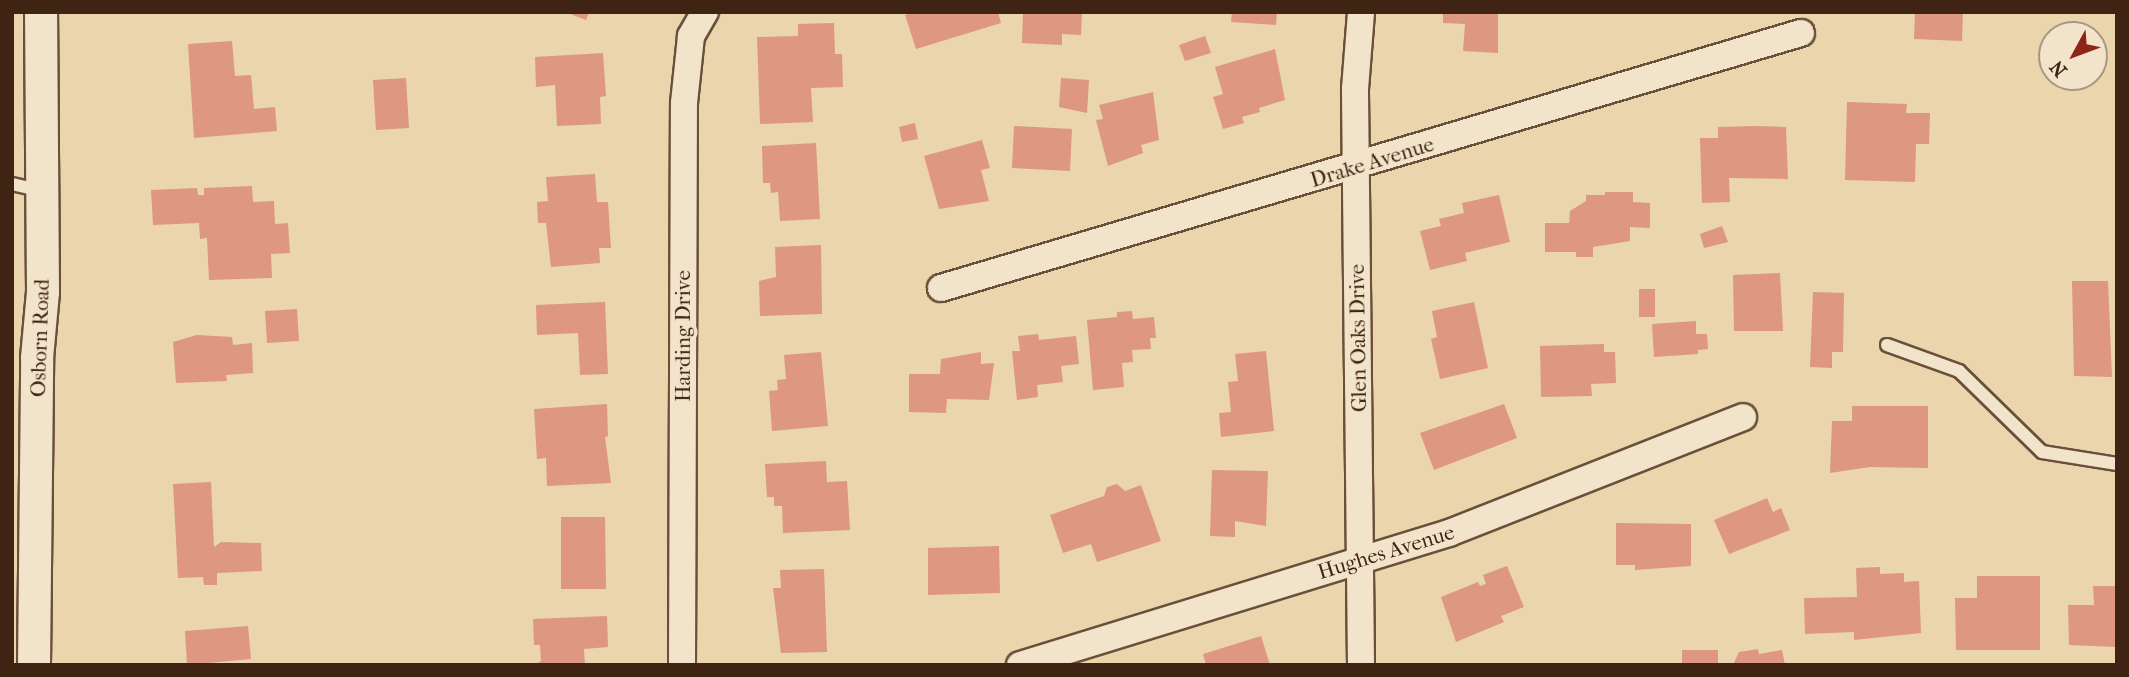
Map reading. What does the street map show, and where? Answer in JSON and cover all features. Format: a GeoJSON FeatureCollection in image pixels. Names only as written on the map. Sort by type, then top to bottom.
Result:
{"type":"FeatureCollection","features":[{"type":"Feature","properties":{"kind":"street","name":"Osborn Road"},"geometry":{"type":"LineString","coordinates":[[34,665],[43,192],[41,12]]}},
{"type":"Feature","properties":{"kind":"street","name":"Harding Drive"},"geometry":{"type":"LineString","coordinates":[[682,665],[684,103],[691,36],[705,12]]}},
{"type":"Feature","properties":{"kind":"street","name":"Glen Oaks Drive"},"geometry":{"type":"LineString","coordinates":[[1361,12],[1356,167],[1361,665]]}},
{"type":"Feature","properties":{"kind":"street","name":"Drake Avenue"},"geometry":{"type":"LineString","coordinates":[[941,288],[1801,33]]}},
{"type":"Feature","properties":{"kind":"street","name":"Hughes Avenue"},"geometry":{"type":"LineString","coordinates":[[1020,665],[1449,533],[1743,417]]}},
{"type":"Feature","properties":{"kind":"lane"},"geometry":{"type":"LineString","coordinates":[[12,184],[43,192]]}},
{"type":"Feature","properties":{"kind":"lane"},"geometry":{"type":"LineString","coordinates":[[1887,345],[1959,371],[2042,452],[2117,464]]}},
{"type":"Feature","properties":{"kind":"building"},"geometry":{"type":"Polygon","coordinates":[[[565,12],[589,12],[586,20],[565,12]]]}},
{"type":"Feature","properties":{"kind":"building"},"geometry":{"type":"Polygon","coordinates":[[[915,12],[998,12],[1001,23],[916,49],[905,15],[915,12]]]}},
{"type":"Feature","properties":{"kind":"building"},"geometry":{"type":"Polygon","coordinates":[[[1023,12],[1082,12],[1081,35],[1062,34],[1062,45],[1022,43],[1023,12]]]}},
{"type":"Feature","properties":{"kind":"building"},"geometry":{"type":"Polygon","coordinates":[[[1232,12],[1277,12],[1276,25],[1231,22],[1232,12]]]}},
{"type":"Feature","properties":{"kind":"building"},"geometry":{"type":"Polygon","coordinates":[[[1443,12],[1498,12],[1498,53],[1463,51],[1465,24],[1443,23],[1443,12]]]}},
{"type":"Feature","properties":{"kind":"building"},"geometry":{"type":"Polygon","coordinates":[[[1915,12],[1963,12],[1962,41],[1914,39],[1915,12]]]}},
{"type":"Feature","properties":{"kind":"building"},"geometry":{"type":"Polygon","coordinates":[[[834,23],[835,54],[842,54],[843,87],[811,88],[813,122],[760,124],[757,37],[798,36],[798,24],[834,23]]]}},
{"type":"Feature","properties":{"kind":"building"},"geometry":{"type":"Polygon","coordinates":[[[1205,36],[1211,53],[1185,61],[1179,45],[1205,36]]]}},
{"type":"Feature","properties":{"kind":"building"},"geometry":{"type":"Polygon","coordinates":[[[232,41],[235,76],[251,75],[254,109],[275,107],[277,131],[194,138],[188,44],[232,41]]]}},
{"type":"Feature","properties":{"kind":"building"},"geometry":{"type":"Polygon","coordinates":[[[1275,49],[1285,100],[1259,108],[1260,112],[1242,117],[1244,123],[1223,129],[1213,97],[1223,94],[1215,67],[1275,49]]]}},
{"type":"Feature","properties":{"kind":"building"},"geometry":{"type":"Polygon","coordinates":[[[603,53],[606,96],[600,97],[601,124],[557,126],[555,85],[536,87],[535,57],[603,53]]]}},
{"type":"Feature","properties":{"kind":"building"},"geometry":{"type":"Polygon","coordinates":[[[406,78],[409,128],[376,130],[373,80],[406,78]]]}},
{"type":"Feature","properties":{"kind":"building"},"geometry":{"type":"Polygon","coordinates":[[[1061,78],[1089,80],[1087,113],[1059,107],[1061,78]]]}},
{"type":"Feature","properties":{"kind":"building"},"geometry":{"type":"Polygon","coordinates":[[[1153,92],[1159,140],[1141,145],[1143,153],[1108,166],[1096,120],[1103,119],[1099,105],[1153,92]]]}},
{"type":"Feature","properties":{"kind":"building"},"geometry":{"type":"Polygon","coordinates":[[[1847,102],[1907,104],[1906,113],[1930,113],[1929,144],[1916,144],[1915,182],[1845,180],[1847,102]]]}},
{"type":"Feature","properties":{"kind":"building"},"geometry":{"type":"Polygon","coordinates":[[[915,123],[918,139],[902,142],[899,127],[915,123]]]}},
{"type":"Feature","properties":{"kind":"building"},"geometry":{"type":"Polygon","coordinates":[[[1014,126],[1072,129],[1070,171],[1012,168],[1014,126]]]}},
{"type":"Feature","properties":{"kind":"building"},"geometry":{"type":"Polygon","coordinates":[[[1718,127],[1786,127],[1788,179],[1729,178],[1730,202],[1702,203],[1700,138],[1718,138],[1718,127]]]}},
{"type":"Feature","properties":{"kind":"building"},"geometry":{"type":"Polygon","coordinates":[[[982,140],[990,168],[981,170],[989,201],[939,209],[924,156],[982,140]]]}},
{"type":"Feature","properties":{"kind":"building"},"geometry":{"type":"Polygon","coordinates":[[[816,143],[820,219],[780,221],[778,192],[771,193],[770,183],[763,183],[762,146],[816,143]]]}},
{"type":"Feature","properties":{"kind":"building"},"geometry":{"type":"Polygon","coordinates":[[[595,174],[597,202],[608,202],[611,248],[599,248],[600,263],[551,267],[546,223],[538,223],[537,202],[548,201],[546,177],[595,174]]]}},
{"type":"Feature","properties":{"kind":"building"},"geometry":{"type":"Polygon","coordinates":[[[252,186],[253,202],[274,201],[275,224],[288,223],[290,253],[271,254],[272,278],[209,280],[207,238],[200,239],[199,223],[153,225],[151,190],[197,188],[198,195],[204,195],[204,188],[252,186]]]}},
{"type":"Feature","properties":{"kind":"building"},"geometry":{"type":"Polygon","coordinates":[[[1605,192],[1633,192],[1633,202],[1650,203],[1650,228],[1630,227],[1630,241],[1593,247],[1593,257],[1576,257],[1576,252],[1545,252],[1545,223],[1569,223],[1570,211],[1586,201],[1586,195],[1605,195],[1605,192]]]}},
{"type":"Feature","properties":{"kind":"building"},"geometry":{"type":"Polygon","coordinates":[[[1499,195],[1510,242],[1465,253],[1467,261],[1430,270],[1420,231],[1441,226],[1439,219],[1464,213],[1462,203],[1499,195]]]}},
{"type":"Feature","properties":{"kind":"building"},"geometry":{"type":"Polygon","coordinates":[[[1722,226],[1728,242],[1704,248],[1700,234],[1722,226]]]}},
{"type":"Feature","properties":{"kind":"building"},"geometry":{"type":"Polygon","coordinates":[[[821,245],[822,314],[760,316],[759,281],[776,277],[775,247],[821,245]]]}},
{"type":"Feature","properties":{"kind":"building"},"geometry":{"type":"Polygon","coordinates":[[[1780,273],[1783,331],[1734,331],[1733,275],[1780,273]]]}},
{"type":"Feature","properties":{"kind":"building"},"geometry":{"type":"Polygon","coordinates":[[[2072,281],[2108,281],[2112,377],[2074,376],[2072,281]]]}},
{"type":"Feature","properties":{"kind":"building"},"geometry":{"type":"Polygon","coordinates":[[[1639,289],[1655,289],[1655,317],[1639,317],[1639,289]]]}},
{"type":"Feature","properties":{"kind":"building"},"geometry":{"type":"Polygon","coordinates":[[[1813,292],[1844,293],[1843,352],[1832,352],[1832,368],[1810,367],[1813,292]]]}},
{"type":"Feature","properties":{"kind":"building"},"geometry":{"type":"Polygon","coordinates":[[[605,302],[608,374],[580,375],[578,333],[537,335],[536,305],[605,302]]]}},
{"type":"Feature","properties":{"kind":"building"},"geometry":{"type":"Polygon","coordinates":[[[1474,302],[1488,368],[1440,379],[1431,339],[1437,337],[1432,311],[1474,302]]]}},
{"type":"Feature","properties":{"kind":"building"},"geometry":{"type":"Polygon","coordinates":[[[297,309],[299,341],[267,343],[265,311],[297,309]]]}},
{"type":"Feature","properties":{"kind":"building"},"geometry":{"type":"Polygon","coordinates":[[[1132,311],[1133,319],[1154,317],[1156,338],[1150,338],[1151,349],[1132,350],[1133,362],[1122,363],[1124,387],[1093,390],[1087,320],[1117,317],[1117,312],[1132,311]]]}},
{"type":"Feature","properties":{"kind":"building"},"geometry":{"type":"Polygon","coordinates":[[[1696,321],[1696,334],[1707,334],[1708,349],[1698,350],[1698,354],[1654,357],[1652,324],[1696,321]]]}},
{"type":"Feature","properties":{"kind":"building"},"geometry":{"type":"Polygon","coordinates":[[[1038,334],[1039,340],[1076,336],[1079,364],[1061,366],[1063,382],[1037,385],[1038,397],[1017,400],[1012,351],[1020,351],[1018,336],[1038,334]]]}},
{"type":"Feature","properties":{"kind":"building"},"geometry":{"type":"Polygon","coordinates":[[[197,335],[232,337],[233,345],[252,343],[253,373],[226,375],[227,381],[176,383],[173,342],[197,335]]]}},
{"type":"Feature","properties":{"kind":"building"},"geometry":{"type":"Polygon","coordinates":[[[1604,344],[1604,352],[1615,352],[1616,383],[1591,384],[1592,396],[1541,397],[1540,346],[1604,344]]]}},
{"type":"Feature","properties":{"kind":"building"},"geometry":{"type":"Polygon","coordinates":[[[1266,351],[1274,431],[1221,437],[1219,413],[1231,412],[1228,382],[1238,381],[1235,354],[1266,351]]]}},
{"type":"Feature","properties":{"kind":"building"},"geometry":{"type":"Polygon","coordinates":[[[821,352],[828,426],[772,431],[769,391],[778,390],[777,380],[786,379],[784,355],[821,352]]]}},
{"type":"Feature","properties":{"kind":"building"},"geometry":{"type":"Polygon","coordinates":[[[981,352],[981,364],[994,363],[989,400],[947,399],[946,413],[909,412],[909,374],[940,374],[941,359],[981,352]]]}},
{"type":"Feature","properties":{"kind":"building"},"geometry":{"type":"Polygon","coordinates":[[[607,404],[608,436],[605,437],[611,483],[547,486],[546,458],[537,459],[534,409],[607,404]]]}},
{"type":"Feature","properties":{"kind":"building"},"geometry":{"type":"Polygon","coordinates":[[[1504,404],[1517,438],[1434,470],[1420,433],[1504,404]]]}},
{"type":"Feature","properties":{"kind":"building"},"geometry":{"type":"Polygon","coordinates":[[[1852,406],[1928,406],[1928,468],[1870,467],[1830,473],[1832,421],[1852,421],[1852,406]]]}},
{"type":"Feature","properties":{"kind":"building"},"geometry":{"type":"Polygon","coordinates":[[[826,461],[827,482],[847,481],[850,530],[783,533],[782,506],[774,506],[774,497],[767,497],[765,464],[826,461]]]}},
{"type":"Feature","properties":{"kind":"building"},"geometry":{"type":"Polygon","coordinates":[[[1212,470],[1268,471],[1266,526],[1235,521],[1235,537],[1210,536],[1212,470]]]}},
{"type":"Feature","properties":{"kind":"building"},"geometry":{"type":"Polygon","coordinates":[[[211,482],[214,547],[221,542],[261,543],[262,571],[217,573],[217,585],[204,585],[203,577],[178,578],[173,484],[211,482]]]}},
{"type":"Feature","properties":{"kind":"building"},"geometry":{"type":"Polygon","coordinates":[[[1117,484],[1125,491],[1141,485],[1161,541],[1097,562],[1091,544],[1063,553],[1050,515],[1104,496],[1107,487],[1117,484]]]}},
{"type":"Feature","properties":{"kind":"building"},"geometry":{"type":"Polygon","coordinates":[[[1767,498],[1773,512],[1781,508],[1790,530],[1729,554],[1714,520],[1767,498]]]}},
{"type":"Feature","properties":{"kind":"building"},"geometry":{"type":"Polygon","coordinates":[[[561,517],[605,517],[606,589],[561,589],[561,517]]]}},
{"type":"Feature","properties":{"kind":"building"},"geometry":{"type":"Polygon","coordinates":[[[1616,523],[1691,524],[1691,566],[1635,570],[1635,565],[1616,565],[1616,523]]]}},
{"type":"Feature","properties":{"kind":"building"},"geometry":{"type":"Polygon","coordinates":[[[999,546],[1000,593],[928,595],[928,548],[999,546]]]}},
{"type":"Feature","properties":{"kind":"building"},"geometry":{"type":"Polygon","coordinates":[[[1507,566],[1524,607],[1501,616],[1504,622],[1456,642],[1441,597],[1478,582],[1480,586],[1486,584],[1483,575],[1507,566]]]}},
{"type":"Feature","properties":{"kind":"building"},"geometry":{"type":"Polygon","coordinates":[[[1880,567],[1880,574],[1904,573],[1904,582],[1919,581],[1921,633],[1854,640],[1854,632],[1805,634],[1804,598],[1857,597],[1856,568],[1880,567]]]}},
{"type":"Feature","properties":{"kind":"building"},"geometry":{"type":"Polygon","coordinates":[[[824,569],[827,652],[781,653],[773,588],[781,588],[780,570],[824,569]]]}},
{"type":"Feature","properties":{"kind":"building"},"geometry":{"type":"Polygon","coordinates":[[[1977,576],[2040,576],[2040,650],[1956,650],[1955,598],[1977,598],[1977,576]]]}},
{"type":"Feature","properties":{"kind":"building"},"geometry":{"type":"Polygon","coordinates":[[[2093,586],[2117,586],[2117,647],[2069,645],[2068,605],[2094,605],[2093,586]]]}},
{"type":"Feature","properties":{"kind":"building"},"geometry":{"type":"Polygon","coordinates":[[[607,616],[608,647],[584,649],[585,665],[534,665],[541,661],[540,645],[534,645],[533,619],[607,616]]]}},
{"type":"Feature","properties":{"kind":"building"},"geometry":{"type":"Polygon","coordinates":[[[248,626],[251,659],[187,665],[185,631],[248,626]]]}},
{"type":"Feature","properties":{"kind":"building"},"geometry":{"type":"Polygon","coordinates":[[[1261,636],[1270,665],[1206,665],[1203,654],[1261,636]]]}},
{"type":"Feature","properties":{"kind":"building"},"geometry":{"type":"Polygon","coordinates":[[[1758,649],[1759,654],[1782,650],[1785,665],[1733,665],[1739,652],[1758,649]]]}},
{"type":"Feature","properties":{"kind":"building"},"geometry":{"type":"Polygon","coordinates":[[[1682,650],[1718,650],[1718,665],[1682,665],[1682,650]]]}}]}
